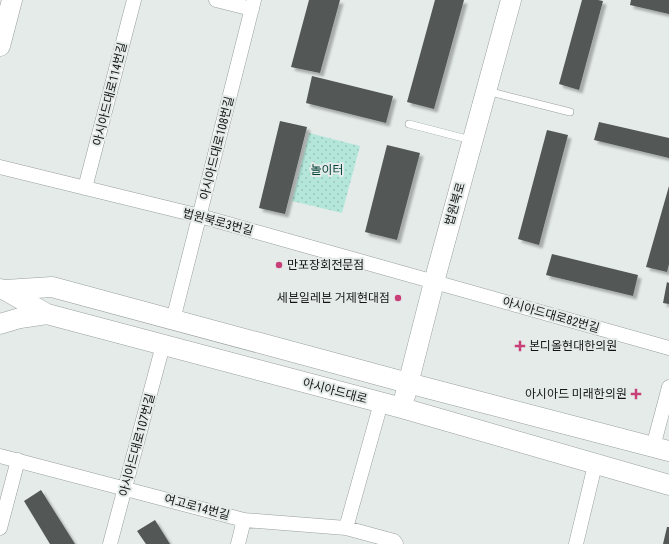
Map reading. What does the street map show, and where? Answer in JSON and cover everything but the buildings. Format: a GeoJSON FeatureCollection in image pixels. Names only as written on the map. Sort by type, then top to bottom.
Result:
{"type":"FeatureCollection","features":[{"type":"Feature","properties":{"kind":"main road"},"geometry":{"type":"LineString","coordinates":[[0,46],[12,0]]}},
{"type":"Feature","properties":{"kind":"main road","name":"법원북로"},"geometry":{"type":"LineString","coordinates":[[402,408],[434,282],[511,0]]}},
{"type":"Feature","properties":{"kind":"main road","name":"아시아드대로"},"geometry":{"type":"LineString","coordinates":[[3,290],[52,287],[408,383],[661,449]]}},
{"type":"Feature","properties":{"kind":"main road","name":"아시아드대로"},"geometry":{"type":"LineString","coordinates":[[3,290],[47,314],[402,408],[669,485]]}},
{"type":"Feature","properties":{"kind":"main road"},"geometry":{"type":"LineString","coordinates":[[0,324],[20,318],[47,314]]}},
{"type":"Feature","properties":{"kind":"street","name":"아시아드대로114번길"},"geometry":{"type":"LineString","coordinates":[[85,188],[134,0]]}},
{"type":"Feature","properties":{"kind":"street"},"geometry":{"type":"LineString","coordinates":[[216,0],[253,5]]}},
{"type":"Feature","properties":{"kind":"street","name":"아시아드대로108번길"},"geometry":{"type":"LineString","coordinates":[[173,320],[253,5]]}},
{"type":"Feature","properties":{"kind":"street","name":"법원북로3번길"},"geometry":{"type":"LineString","coordinates":[[0,167],[200,216],[434,282]]}},
{"type":"Feature","properties":{"kind":"street","name":"아시아드대로82번길"},"geometry":{"type":"LineString","coordinates":[[434,282],[669,348]]}},
{"type":"Feature","properties":{"kind":"street","name":"아시아드대로107번길"},"geometry":{"type":"LineString","coordinates":[[110,544],[163,345]]}},
{"type":"Feature","properties":{"kind":"street"},"geometry":{"type":"LineString","coordinates":[[661,449],[669,387]]}},
{"type":"Feature","properties":{"kind":"street"},"geometry":{"type":"LineString","coordinates":[[346,528],[381,403]]}},
{"type":"Feature","properties":{"kind":"street","name":"여고로14번길"},"geometry":{"type":"LineString","coordinates":[[0,456],[244,520],[346,528],[394,541],[396,544]]}},
{"type":"Feature","properties":{"kind":"street"},"geometry":{"type":"LineString","coordinates":[[0,528],[18,460]]}},
{"type":"Feature","properties":{"kind":"street"},"geometry":{"type":"LineString","coordinates":[[576,544],[596,465]]}},
{"type":"Feature","properties":{"kind":"street"},"geometry":{"type":"LineString","coordinates":[[238,544],[244,520]]}},
{"type":"Feature","properties":{"kind":"lane"},"geometry":{"type":"LineString","coordinates":[[486,90],[570,112]]}},
{"type":"Feature","properties":{"kind":"lane"},"geometry":{"type":"LineString","coordinates":[[409,124],[473,140]]}},
{"type":"Feature","properties":{"kind":"green space","name":"놀이터"},"geometry":{"type":"Polygon","coordinates":[[[309,133],[360,146],[342,213],[292,201],[309,133]]]}},
{"type":"Feature","properties":{"kind":"place","name":"만포장회전문점"},"geometry":{"type":"Point","coordinates":[279,265]}},
{"type":"Feature","properties":{"kind":"place","name":"세븐일레븐 거제현대점"},"geometry":{"type":"Point","coordinates":[398,298]}},
{"type":"Feature","properties":{"kind":"place","name":"본디올현대한의원"},"geometry":{"type":"Point","coordinates":[520,346]}},
{"type":"Feature","properties":{"kind":"place","name":"아시아드 미래한의원"},"geometry":{"type":"Point","coordinates":[636,394]}}]}
